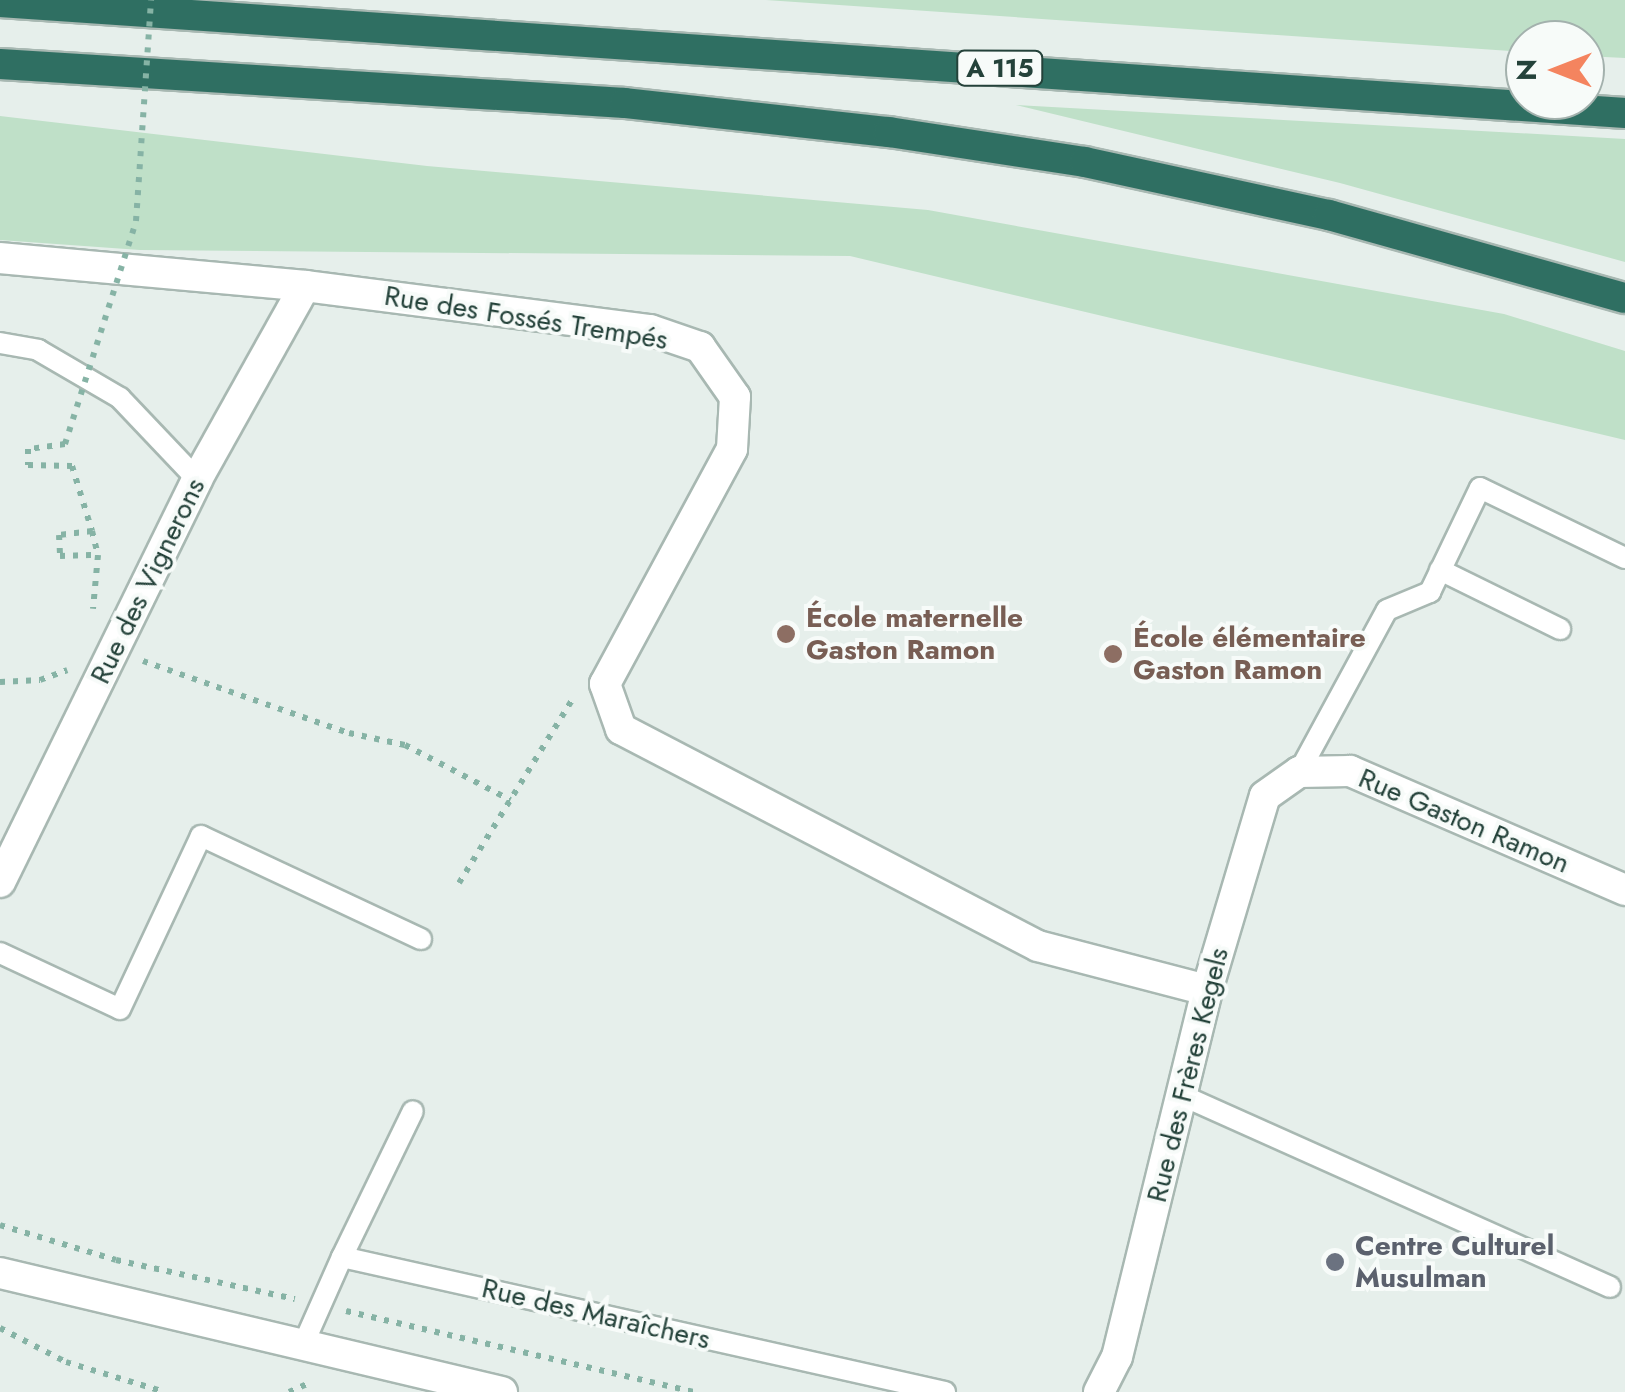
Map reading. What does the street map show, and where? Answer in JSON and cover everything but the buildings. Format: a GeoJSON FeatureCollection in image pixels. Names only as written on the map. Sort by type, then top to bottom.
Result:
{"type":"FeatureCollection","features":[{"type":"Feature","properties":{"kind":"highway"},"geometry":{"type":"LineString","coordinates":[[270,0],[376,23]]}},
{"type":"Feature","properties":{"kind":"highway","name":"A 115"},"geometry":{"type":"LineString","coordinates":[[0,2],[376,23],[1625,113]]}},
{"type":"Feature","properties":{"kind":"highway"},"geometry":{"type":"LineString","coordinates":[[0,64],[625,103],[889,132],[1084,162],[1310,211],[1625,298]]}},
{"type":"Feature","properties":{"kind":"street","name":"Rue des Fossés Trempés"},"geometry":{"type":"LineString","coordinates":[[0,258],[305,286],[650,330],[700,347],[735,397],[732,449],[605,684]]}},
{"type":"Feature","properties":{"kind":"street","name":"Rue des Vignerons"},"geometry":{"type":"LineString","coordinates":[[0,882],[197,479],[305,286]]}},
{"type":"Feature","properties":{"kind":"street"},"geometry":{"type":"LineString","coordinates":[[605,684],[621,729],[1038,946],[1207,990]]}},
{"type":"Feature","properties":{"kind":"street","name":"Rue Gaston Ramon"},"geometry":{"type":"LineString","coordinates":[[1299,772],[1350,771],[1625,890]]}},
{"type":"Feature","properties":{"kind":"street","name":"Rue des Frères Kegels"},"geometry":{"type":"LineString","coordinates":[[1098,1392],[1116,1357],[1207,990],[1266,796],[1299,772]]}},
{"type":"Feature","properties":{"kind":"street"},"geometry":{"type":"LineString","coordinates":[[0,1273],[502,1392]]}},
{"type":"Feature","properties":{"kind":"lane"},"geometry":{"type":"LineString","coordinates":[[0,343],[38,350],[120,398],[197,479]]}},
{"type":"Feature","properties":{"kind":"lane"},"geometry":{"type":"LineString","coordinates":[[1299,772],[1387,610],[1430,592],[1480,488],[1625,558]]}},
{"type":"Feature","properties":{"kind":"lane"},"geometry":{"type":"LineString","coordinates":[[1440,570],[1560,630]]}},
{"type":"Feature","properties":{"kind":"lane"},"geometry":{"type":"LineString","coordinates":[[0,953],[120,1009],[201,836],[421,940]]}},
{"type":"Feature","properties":{"kind":"lane"},"geometry":{"type":"LineString","coordinates":[[1181,1096],[1610,1287]]}},
{"type":"Feature","properties":{"kind":"lane"},"geometry":{"type":"LineString","coordinates":[[302,1345],[413,1111]]}},
{"type":"Feature","properties":{"kind":"lane","name":"Rue des Maraîchers"},"geometry":{"type":"LineString","coordinates":[[342,1258],[945,1392]]}},
{"type":"Feature","properties":{"kind":"path"},"geometry":{"type":"LineString","coordinates":[[151,0],[136,222],[65,446],[98,555],[92,631],[114,651],[348,733],[405,745],[510,800]]}},
{"type":"Feature","properties":{"kind":"path"},"geometry":{"type":"LineString","coordinates":[[65,446],[28,449],[28,465],[72,466]]}},
{"type":"Feature","properties":{"kind":"path"},"geometry":{"type":"LineString","coordinates":[[92,532],[59,534],[60,556],[98,555]]}},
{"type":"Feature","properties":{"kind":"path"},"geometry":{"type":"LineString","coordinates":[[0,682],[40,680],[114,651]]}},
{"type":"Feature","properties":{"kind":"path"},"geometry":{"type":"LineString","coordinates":[[459,883],[574,698],[605,684]]}},
{"type":"Feature","properties":{"kind":"path"},"geometry":{"type":"LineString","coordinates":[[0,1328],[66,1362],[165,1392]]}},
{"type":"Feature","properties":{"kind":"green space"},"geometry":{"type":"Polygon","coordinates":[[[766,0],[1625,0],[1625,58],[1605,57],[1605,20],[1505,20],[1505,51],[766,0]]]}},
{"type":"Feature","properties":{"kind":"green space"},"geometry":{"type":"Polygon","coordinates":[[[1016,105],[1625,139],[1625,262],[1340,183],[1016,105]]]}},
{"type":"Feature","properties":{"kind":"green space"},"geometry":{"type":"Polygon","coordinates":[[[0,116],[427,166],[928,210],[1504,314],[1625,351],[1625,440],[850,256],[140,250],[0,240],[0,116]]]}},
{"type":"Feature","properties":{"kind":"place","name":"École maternelle Gaston Ramon"},"geometry":{"type":"Point","coordinates":[786,634]}},
{"type":"Feature","properties":{"kind":"place","name":"École élémentaire Gaston Ramon"},"geometry":{"type":"Point","coordinates":[1113,654]}},
{"type":"Feature","properties":{"kind":"place","name":"Centre Culturel Musulman"},"geometry":{"type":"Point","coordinates":[1335,1262]}}]}
